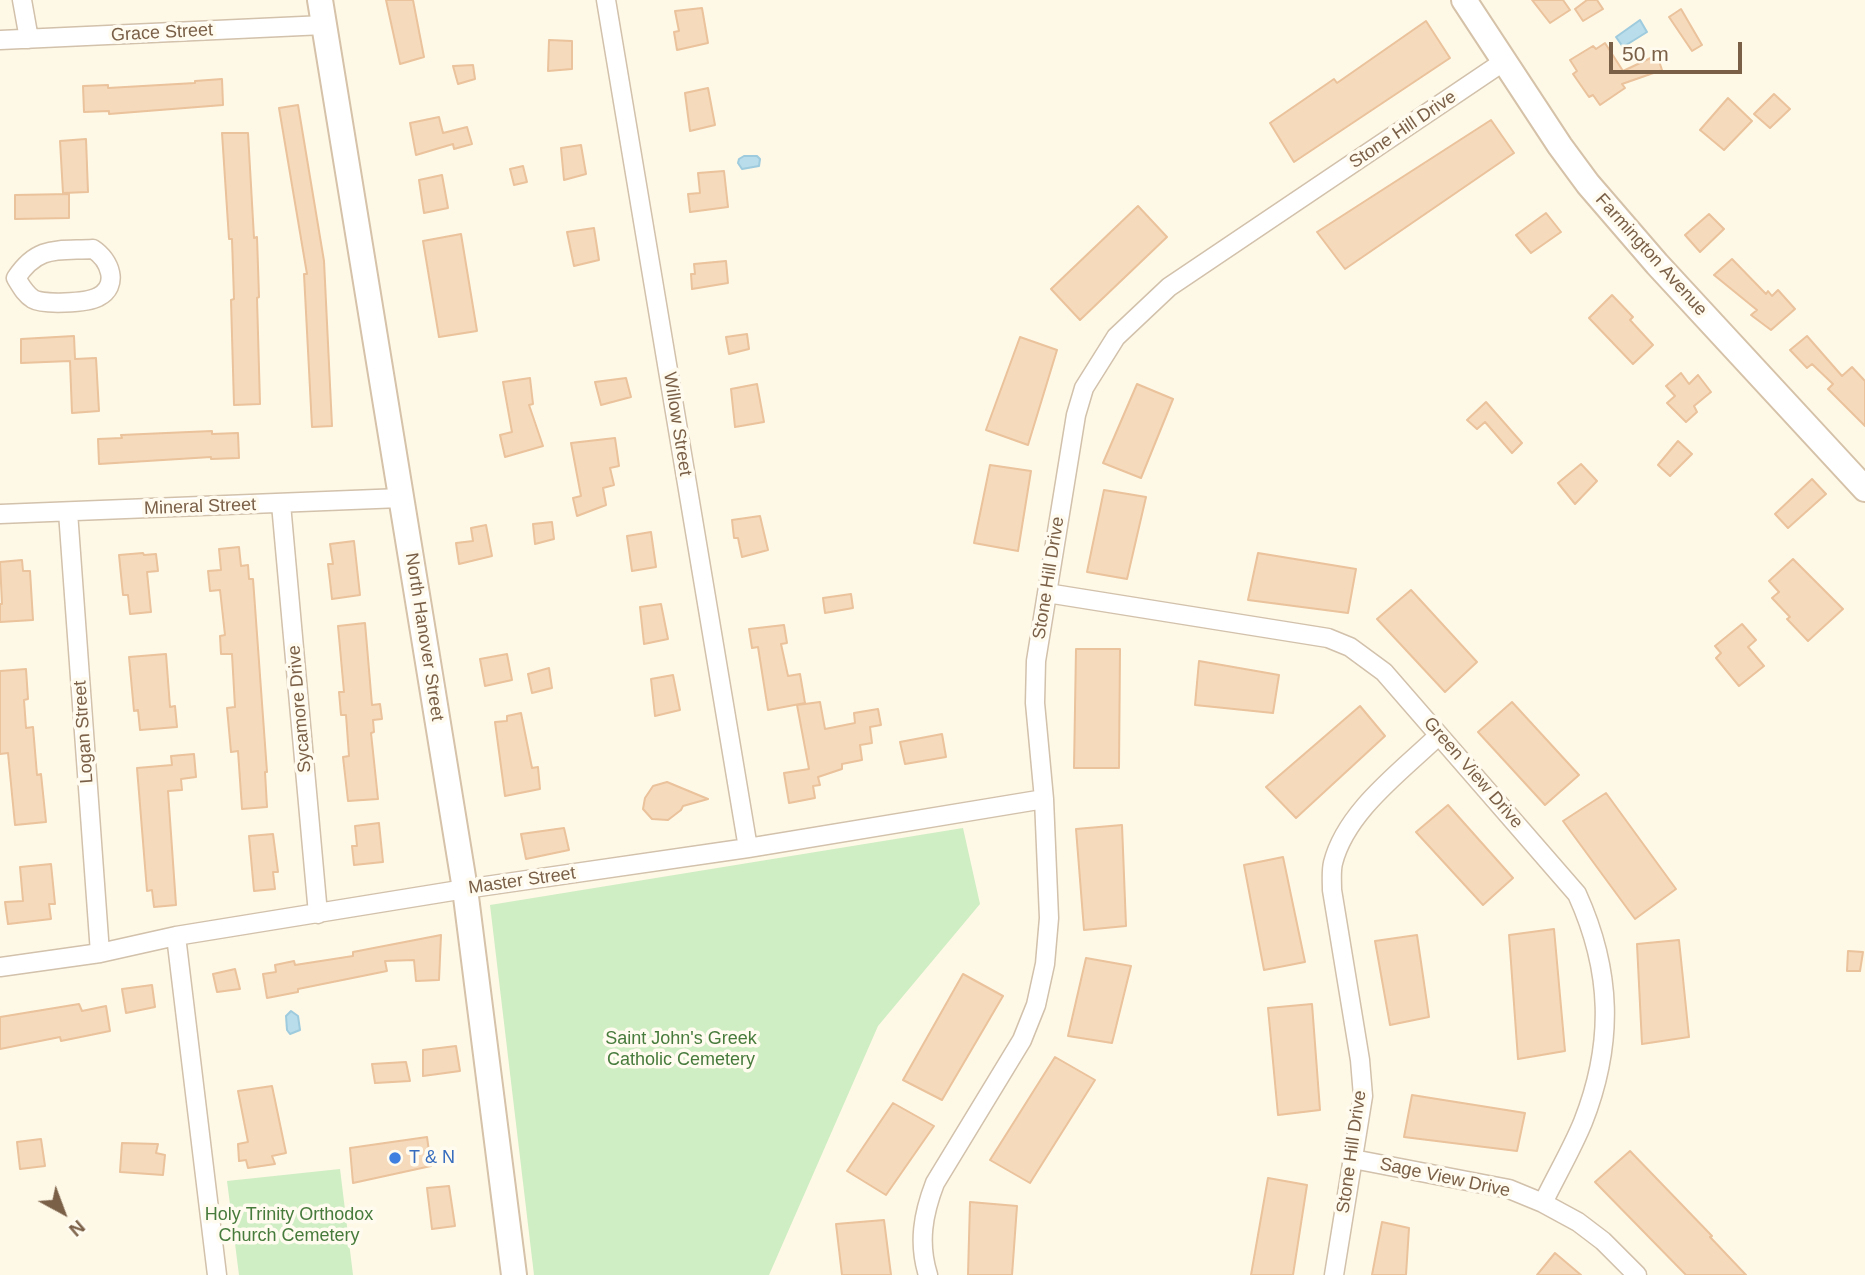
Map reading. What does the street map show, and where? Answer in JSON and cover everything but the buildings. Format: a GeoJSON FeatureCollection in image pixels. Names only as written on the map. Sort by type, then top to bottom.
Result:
{"type":"FeatureCollection","features":[{"type":"Feature","properties":{"kind":"street"},"geometry":{"type":"LineString","coordinates":[[22,0],[29,39]]}},
{"type":"Feature","properties":{"kind":"street","name":"North Hanover Street"},"geometry":{"type":"LineString","coordinates":[[320,0],[466,889],[514,1275]]}},
{"type":"Feature","properties":{"kind":"street","name":"Willow Street"},"geometry":{"type":"LineString","coordinates":[[606,0],[747,848]]}},
{"type":"Feature","properties":{"kind":"street","name":"Farmington Avenue"},"geometry":{"type":"LineString","coordinates":[[1464,0],[1560,146],[1617,219],[1865,489]]}},
{"type":"Feature","properties":{"kind":"street","name":"Grace Street"},"geometry":{"type":"LineString","coordinates":[[0,40],[324,26]]}},
{"type":"Feature","properties":{"kind":"street","name":"Stone Hill Drive"},"geometry":{"type":"LineString","coordinates":[[928,1275],[921,1239],[926,1208],[935,1183],[1022,1040],[1036,1005],[1045,964],[1049,918],[1044,799],[1035,703],[1036,661],[1076,415],[1084,388],[1116,337],[1169,287],[1503,62]]}},
{"type":"Feature","properties":{"kind":"street"},"geometry":{"type":"LineString","coordinates":[[93,249],[103,256],[110,266],[111,279],[100,297],[89,301],[40,303],[8,279],[37,255],[93,249]]}},
{"type":"Feature","properties":{"kind":"street","name":"Mineral Street"},"geometry":{"type":"LineString","coordinates":[[0,514],[401,498]]}},
{"type":"Feature","properties":{"kind":"street","name":"Sycamore Drive"},"geometry":{"type":"LineString","coordinates":[[281,504],[318,914]]}},
{"type":"Feature","properties":{"kind":"street","name":"Logan Street"},"geometry":{"type":"LineString","coordinates":[[68,512],[100,953]]}},
{"type":"Feature","properties":{"kind":"street","name":"Green View Drive"},"geometry":{"type":"LineString","coordinates":[[1047,593],[1328,638],[1350,647],[1384,671],[1577,894],[1590,923],[1601,966],[1606,1006],[1605,1040],[1600,1074],[1583,1124],[1542,1203]]}},
{"type":"Feature","properties":{"kind":"street","name":"Stone Hill Drive"},"geometry":{"type":"LineString","coordinates":[[1334,1275],[1363,1096],[1360,1059],[1332,890],[1332,865],[1341,839],[1359,812],[1439,735]]}},
{"type":"Feature","properties":{"kind":"street","name":"Master Street"},"geometry":{"type":"LineString","coordinates":[[0,967],[100,953],[176,936],[466,889],[747,848],[1044,799]]}},
{"type":"Feature","properties":{"kind":"street"},"geometry":{"type":"LineString","coordinates":[[176,936],[217,1275]]}},
{"type":"Feature","properties":{"kind":"street","name":"Sage View Drive"},"geometry":{"type":"LineString","coordinates":[[1353,1159],[1509,1188],[1578,1222],[1603,1241],[1637,1275]]}},
{"type":"Feature","properties":{"kind":"green space","name":"Saint John's Greek Catholic Cemetery"},"geometry":{"type":"Polygon","coordinates":[[[963,828],[980,904],[878,1026],[769,1275],[534,1275],[490,905],[963,828]]]}},
{"type":"Feature","properties":{"kind":"green space","name":"Holy Trinity Orthodox Church Cemetery"},"geometry":{"type":"Polygon","coordinates":[[[340,1169],[353,1275],[239,1275],[227,1181],[340,1169]]]}},
{"type":"Feature","properties":{"kind":"water"},"geometry":{"type":"Polygon","coordinates":[[[1640,20],[1647,32],[1623,47],[1616,37],[1640,20]]]}},
{"type":"Feature","properties":{"kind":"water"},"geometry":{"type":"Polygon","coordinates":[[[744,156],[757,156],[760,159],[759,166],[742,169],[738,163],[744,156]]]}},
{"type":"Feature","properties":{"kind":"water"},"geometry":{"type":"Polygon","coordinates":[[[291,1011],[298,1016],[300,1030],[290,1034],[286,1016],[291,1011]]]}},
{"type":"Feature","properties":{"kind":"place","name":"T & N"},"geometry":{"type":"Point","coordinates":[395,1158]}}]}
